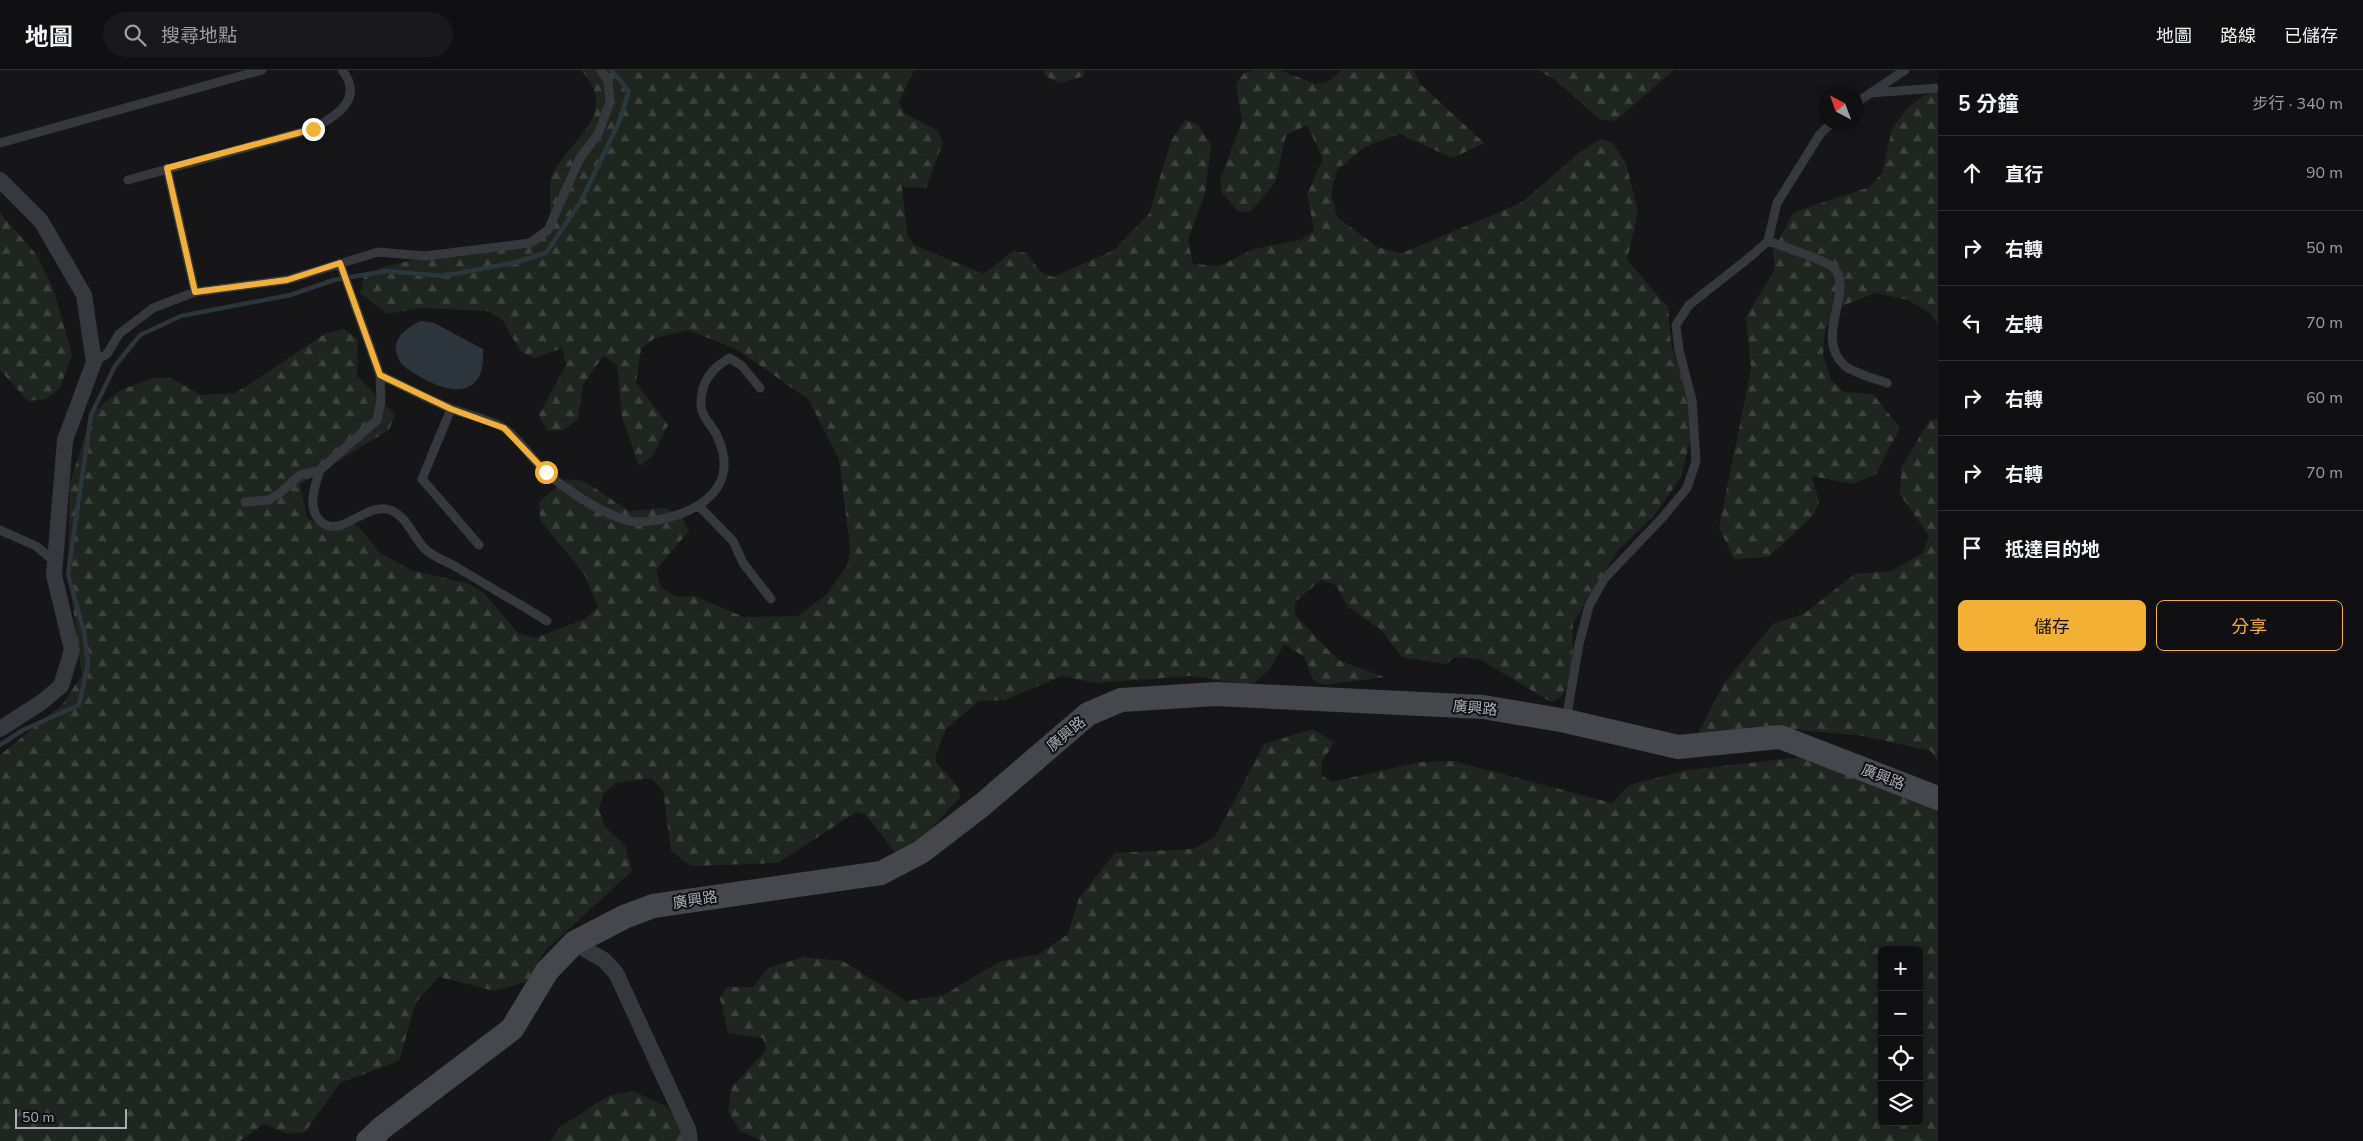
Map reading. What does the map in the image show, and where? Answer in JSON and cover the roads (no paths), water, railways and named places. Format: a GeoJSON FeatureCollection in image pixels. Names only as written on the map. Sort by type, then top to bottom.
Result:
{"type":"FeatureCollection","features":[{"type":"Feature","properties":{"kind":"street"},"geometry":{"type":"LineString","coordinates":[[0,180],[41,221],[84,295],[94,362],[66,440],[54,575],[72,650],[61,686],[42,702],[0,728]]}},
{"type":"Feature","properties":{"kind":"street","name":"廣興路"},"geometry":{"type":"LineString","coordinates":[[368,1141],[383,1127],[512,1029],[547,971],[574,943],[624,917],[653,906],[880,872],[921,852],[982,806],[1088,714],[1121,700],[1216,694],[1483,707],[1566,721],[1678,747],[1780,737],[1938,798]]}},
{"type":"Feature","properties":{"kind":"street"},"geometry":{"type":"LineString","coordinates":[[574,943],[604,960],[616,973],[688,1129],[690,1141]]}},
{"type":"Feature","properties":{"kind":"lane"},"geometry":{"type":"LineString","coordinates":[[0,143],[262,70]]}},
{"type":"Feature","properties":{"kind":"lane"},"geometry":{"type":"LineString","coordinates":[[128,180],[319,126],[347,104],[352,92],[347,76],[342,70]]}},
{"type":"Feature","properties":{"kind":"lane"},"geometry":{"type":"LineString","coordinates":[[94,362],[107,354],[120,334],[153,308],[195,292],[287,280],[341,266],[378,252],[425,256],[530,243],[548,230],[580,158],[598,134],[610,102],[608,82],[601,70]]}},
{"type":"Feature","properties":{"kind":"lane"},"geometry":{"type":"LineString","coordinates":[[1863,98],[1905,70]]}},
{"type":"Feature","properties":{"kind":"lane"},"geometry":{"type":"LineString","coordinates":[[1870,93],[1938,88]]}},
{"type":"Feature","properties":{"kind":"lane"},"geometry":{"type":"LineString","coordinates":[[1566,721],[1579,644],[1589,606],[1604,579],[1664,517],[1687,488],[1696,461],[1692,400],[1679,350],[1676,325],[1689,305],[1768,241],[1777,203],[1824,130]]}},
{"type":"Feature","properties":{"kind":"lane"},"geometry":{"type":"LineString","coordinates":[[167,168],[195,292]]}},
{"type":"Feature","properties":{"kind":"lane"},"geometry":{"type":"LineString","coordinates":[[1768,241],[1832,267],[1840,280],[1839,298],[1832,324],[1834,349],[1844,366],[1887,383]]}},
{"type":"Feature","properties":{"kind":"lane"},"geometry":{"type":"LineString","coordinates":[[245,502],[269,500],[300,475],[320,470],[377,420],[381,400],[380,375],[341,266]]}},
{"type":"Feature","properties":{"kind":"lane"},"geometry":{"type":"LineString","coordinates":[[380,375],[451,409],[504,428],[546,472],[605,514],[633,522],[661,520],[698,506],[711,498],[724,476],[723,452],[717,435],[706,420],[701,407],[706,380],[715,366],[730,358],[742,366],[760,388]]}},
{"type":"Feature","properties":{"kind":"lane"},"geometry":{"type":"LineString","coordinates":[[451,409],[422,479],[479,545]]}},
{"type":"Feature","properties":{"kind":"lane"},"geometry":{"type":"LineString","coordinates":[[320,470],[312,493],[313,506],[318,518],[327,526],[339,527],[374,510],[387,508],[398,513],[426,550],[547,621]]}},
{"type":"Feature","properties":{"kind":"lane"},"geometry":{"type":"LineString","coordinates":[[698,506],[733,541],[743,563],[771,599]]}},
{"type":"Feature","properties":{"kind":"lane"},"geometry":{"type":"LineString","coordinates":[[0,530],[36,546],[55,562]]}},
{"type":"Feature","properties":{"kind":"waterway"},"geometry":{"type":"LineString","coordinates":[[0,745],[23,730],[79,705],[88,664],[84,632],[68,574],[91,415],[115,366],[140,335],[181,316],[290,295],[334,280],[386,271],[443,276],[513,263],[546,253],[581,201],[619,122],[629,91],[611,70]]}}]}
